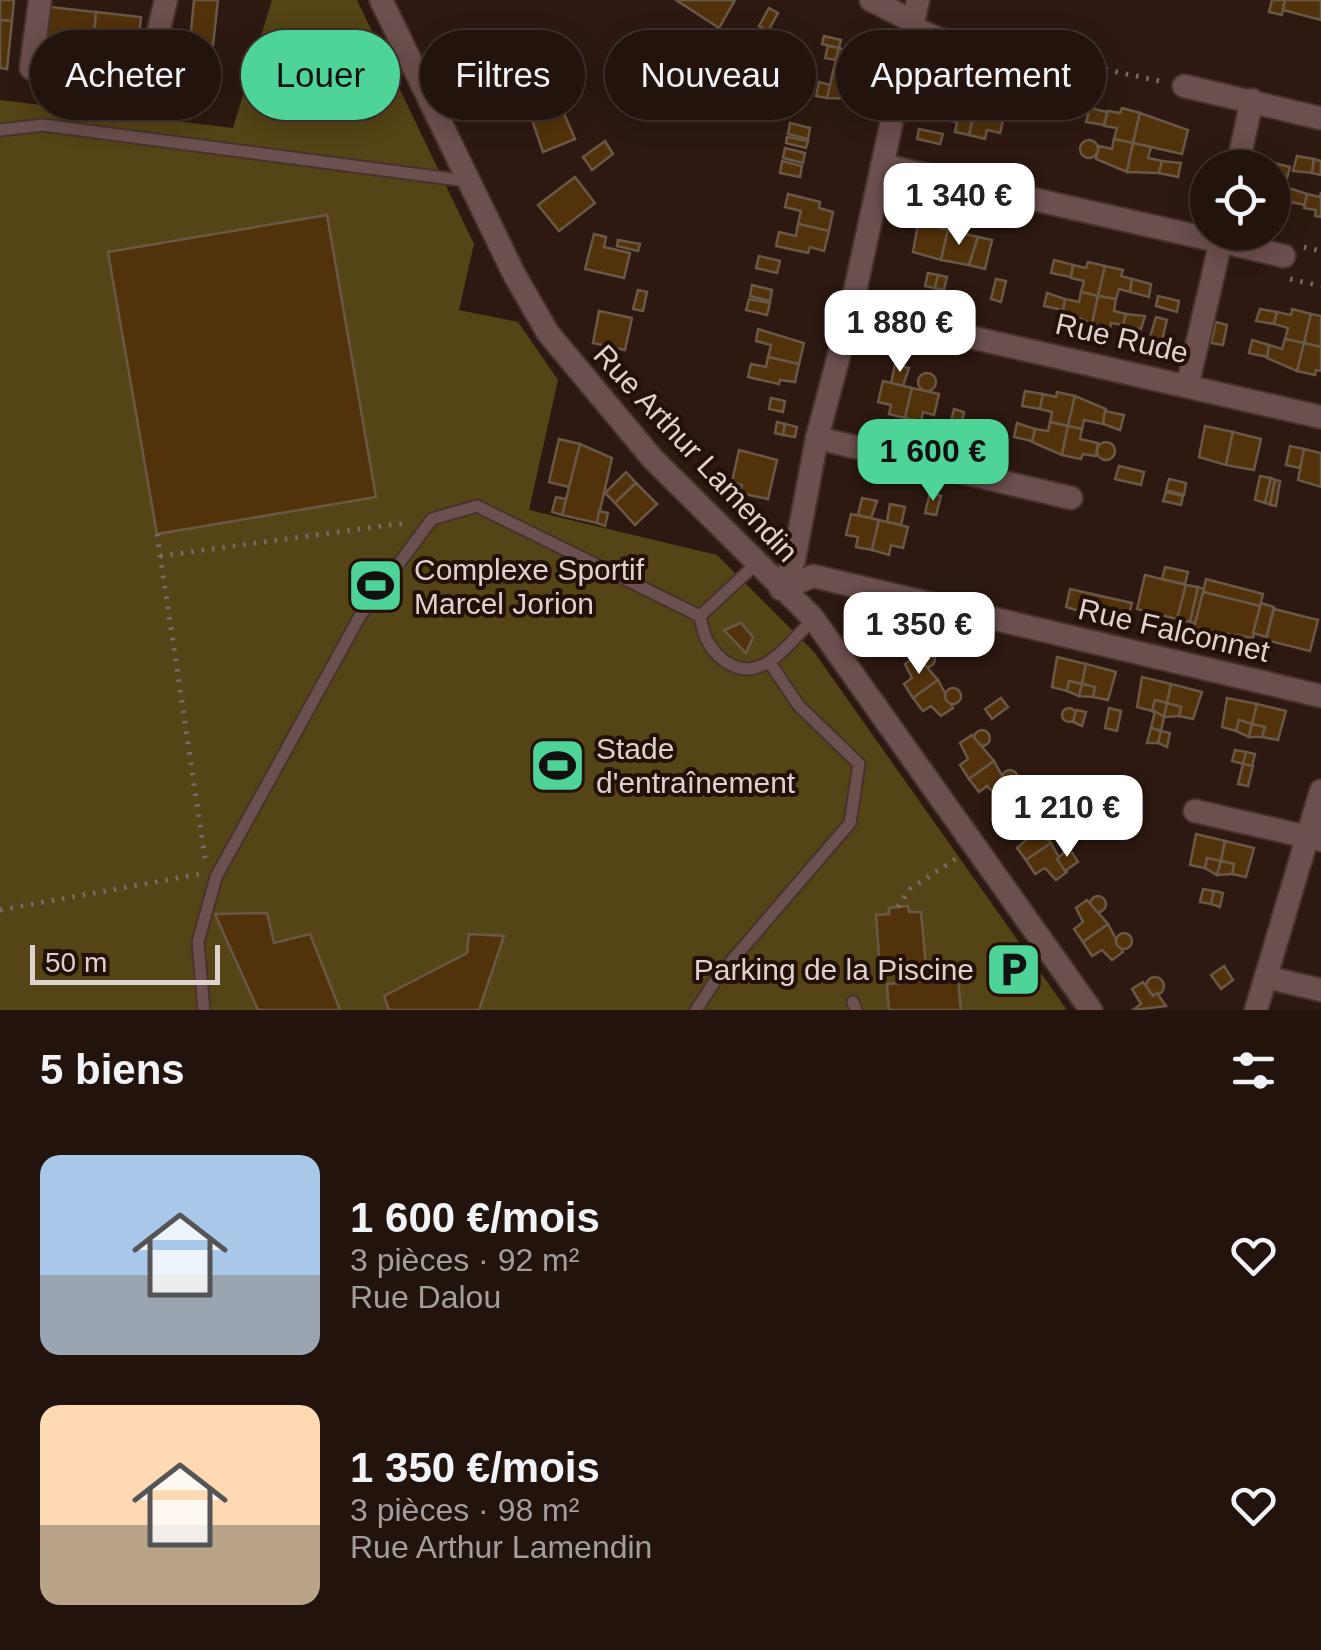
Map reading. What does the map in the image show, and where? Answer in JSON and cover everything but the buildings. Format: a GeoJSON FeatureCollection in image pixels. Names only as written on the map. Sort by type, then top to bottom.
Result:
{"type":"FeatureCollection","features":[{"type":"Feature","properties":{"kind":"street"},"geometry":{"type":"LineString","coordinates":[[36,30],[40,0]]}},
{"type":"Feature","properties":{"kind":"street"},"geometry":{"type":"LineString","coordinates":[[159,30],[166,0]]}},
{"type":"Feature","properties":{"kind":"street","name":"Rue Arthur Lamendin"},"geometry":{"type":"LineString","coordinates":[[382,0],[548,334],[652,458],[813,618],[1091,1010]]}},
{"type":"Feature","properties":{"kind":"street"},"geometry":{"type":"LineString","coordinates":[[781,590],[794,560],[817,438],[851,310],[915,11],[871,0]]}},
{"type":"Feature","properties":{"kind":"street"},"geometry":{"type":"LineString","coordinates":[[1184,86],[1320,118]]}},
{"type":"Feature","properties":{"kind":"street"},"geometry":{"type":"LineString","coordinates":[[1241,150],[1252,100]]}},
{"type":"Feature","properties":{"kind":"street"},"geometry":{"type":"LineString","coordinates":[[882,166],[1190,230]]}},
{"type":"Feature","properties":{"kind":"street"},"geometry":{"type":"LineString","coordinates":[[1188,383],[1219,250]]}},
{"type":"Feature","properties":{"kind":"street"},"geometry":{"type":"LineString","coordinates":[[1264,250],[1284,256]]}},
{"type":"Feature","properties":{"kind":"street","name":"Rue Rude"},"geometry":{"type":"LineString","coordinates":[[851,310],[1188,383],[1321,417]]}},
{"type":"Feature","properties":{"kind":"street"},"geometry":{"type":"LineString","coordinates":[[817,438],[1071,498]]}},
{"type":"Feature","properties":{"kind":"street","name":"Rue Falconnet"},"geometry":{"type":"LineString","coordinates":[[781,590],[813,576],[1321,696]]}},
{"type":"Feature","properties":{"kind":"street"},"geometry":{"type":"LineString","coordinates":[[1256,1010],[1314,839],[1321,791]]}},
{"type":"Feature","properties":{"kind":"street"},"geometry":{"type":"LineString","coordinates":[[1195,812],[1314,839]]}},
{"type":"Feature","properties":{"kind":"street"},"geometry":{"type":"LineString","coordinates":[[1266,977],[1321,990]]}},
{"type":"Feature","properties":{"kind":"lane"},"geometry":{"type":"LineString","coordinates":[[915,11],[936,30]]}},
{"type":"Feature","properties":{"kind":"lane"},"geometry":{"type":"LineString","coordinates":[[0,130],[42,126],[470,181]]}},
{"type":"Feature","properties":{"kind":"lane"},"geometry":{"type":"LineString","coordinates":[[204,1010],[198,942],[216,877],[360,616],[432,519],[477,506],[700,616]]}},
{"type":"Feature","properties":{"kind":"lane"},"geometry":{"type":"LineString","coordinates":[[700,616],[756,564]]}},
{"type":"Feature","properties":{"kind":"lane"},"geometry":{"type":"LineString","coordinates":[[700,616],[703,635],[731,666],[752,671],[770,663],[813,618]]}},
{"type":"Feature","properties":{"kind":"lane"},"geometry":{"type":"LineString","coordinates":[[696,1010],[850,823],[859,764],[799,706],[770,663]]}},
{"type":"Feature","properties":{"kind":"path"},"geometry":{"type":"LineString","coordinates":[[1106,69],[1184,86]]}},
{"type":"Feature","properties":{"kind":"path"},"geometry":{"type":"LineString","coordinates":[[160,556],[432,519]]}},
{"type":"Feature","properties":{"kind":"path"},"geometry":{"type":"LineString","coordinates":[[0,910],[206,871],[157,534]]}},
{"type":"Feature","properties":{"kind":"path"},"geometry":{"type":"LineString","coordinates":[[898,907],[910,889],[976,845]]}},
{"type":"Feature","properties":{"kind":"shaded area","name":"Complexe Sportif Marcel Jorion"},"geometry":{"type":"Polygon","coordinates":[[[272,0],[357,0],[371,30],[263,30],[272,0]]]}},
{"type":"Feature","properties":{"kind":"shaded area","name":"Complexe Sportif Marcel Jorion"},"geometry":{"type":"Polygon","coordinates":[[[400,90],[474,244],[459,310],[518,322],[558,380],[529,510],[717,555],[814,652],[1067,1010],[0,1010],[0,100],[30,104],[30,120],[166,120],[233,128],[241,102],[241,120],[400,120],[400,90]]]}},
{"type":"Feature","properties":{"kind":"place","name":"Complexe Sportif Marcel Jorion"},"geometry":{"type":"Point","coordinates":[375,586]}},
{"type":"Feature","properties":{"kind":"place","name":"Stade d'entraînement"},"geometry":{"type":"Point","coordinates":[557,765]}},
{"type":"Feature","properties":{"kind":"place","name":"Parking de la Piscine"},"geometry":{"type":"Point","coordinates":[1013,969]}}]}
